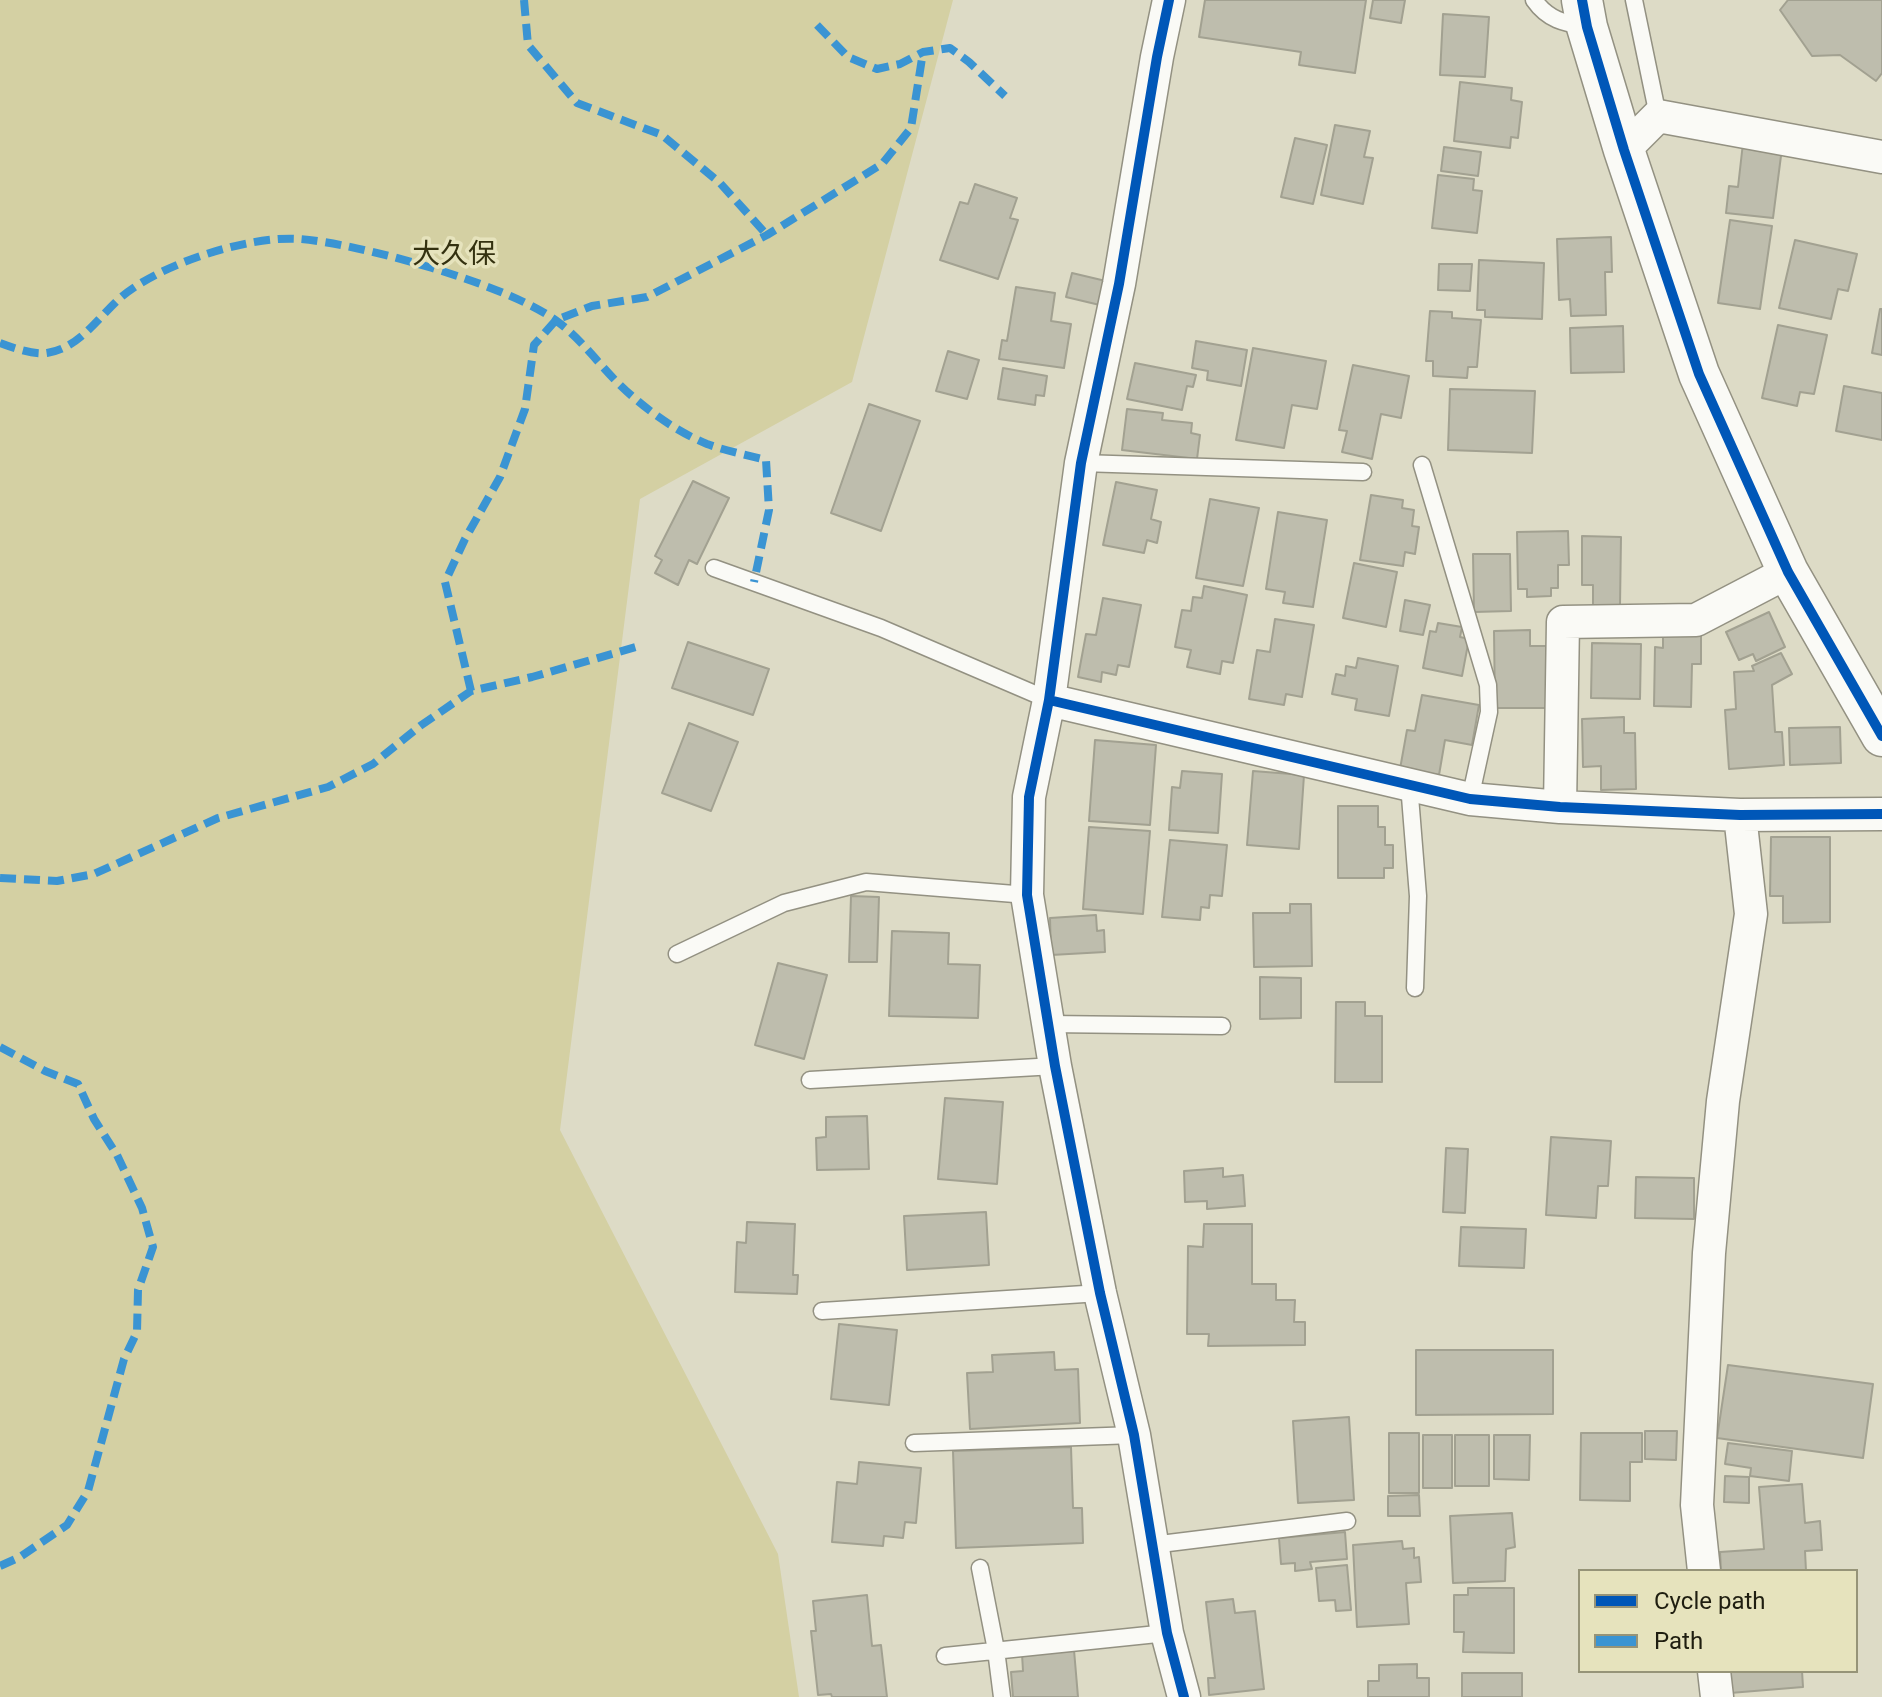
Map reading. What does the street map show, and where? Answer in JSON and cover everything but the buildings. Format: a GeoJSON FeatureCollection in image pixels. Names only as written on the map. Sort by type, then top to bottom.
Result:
{"type":"FeatureCollection","features":[{"type":"Feature","properties":{"kind":"street"},"geometry":{"type":"LineString","coordinates":[[1169,0],[1119,284],[1081,463],[1049,700],[1029,797],[1027,895],[1055,1066],[1100,1293],[1134,1435],[1167,1633],[1184,1697]]}},
{"type":"Feature","properties":{"kind":"street"},"geometry":{"type":"LineString","coordinates":[[1584,13],[1624,150],[1699,374],[1788,572],[1882,736]]}},
{"type":"Feature","properties":{"kind":"street"},"geometry":{"type":"LineString","coordinates":[[1624,150],[1658,116],[1882,157]]}},
{"type":"Feature","properties":{"kind":"street"},"geometry":{"type":"LineString","coordinates":[[1560,807],[1563,622],[1696,620],[1788,572]]}},
{"type":"Feature","properties":{"kind":"street"},"geometry":{"type":"LineString","coordinates":[[1049,700],[1470,799],[1560,807],[1740,815],[1882,814]]}},
{"type":"Feature","properties":{"kind":"street"},"geometry":{"type":"LineString","coordinates":[[1704,1569],[1697,1505],[1709,1253],[1723,1101],[1751,914],[1740,815]]}},
{"type":"Feature","properties":{"kind":"street"},"geometry":{"type":"LineString","coordinates":[[1714,1673],[1717,1697]]}},
{"type":"Feature","properties":{"kind":"lane"},"geometry":{"type":"LineString","coordinates":[[1534,0],[1542,11],[1559,22],[1584,13]]}},
{"type":"Feature","properties":{"kind":"lane"},"geometry":{"type":"LineString","coordinates":[[1634,0],[1658,116]]}},
{"type":"Feature","properties":{"kind":"lane"},"geometry":{"type":"LineString","coordinates":[[1081,463],[1363,472]]}},
{"type":"Feature","properties":{"kind":"lane"},"geometry":{"type":"LineString","coordinates":[[1422,465],[1488,685],[1489,712],[1470,799]]}},
{"type":"Feature","properties":{"kind":"lane"},"geometry":{"type":"LineString","coordinates":[[714,568],[881,628],[1049,700]]}},
{"type":"Feature","properties":{"kind":"lane"},"geometry":{"type":"LineString","coordinates":[[1409,784],[1418,896],[1415,988]]}},
{"type":"Feature","properties":{"kind":"lane"},"geometry":{"type":"LineString","coordinates":[[677,954],[784,903],[866,882],[1027,895]]}},
{"type":"Feature","properties":{"kind":"lane"},"geometry":{"type":"LineString","coordinates":[[1048,1024],[1222,1026]]}},
{"type":"Feature","properties":{"kind":"lane"},"geometry":{"type":"LineString","coordinates":[[810,1080],[1055,1066]]}},
{"type":"Feature","properties":{"kind":"lane"},"geometry":{"type":"LineString","coordinates":[[822,1311],[1100,1293]]}},
{"type":"Feature","properties":{"kind":"lane"},"geometry":{"type":"LineString","coordinates":[[914,1443],[1134,1435]]}},
{"type":"Feature","properties":{"kind":"lane"},"geometry":{"type":"LineString","coordinates":[[1152,1545],[1347,1521]]}},
{"type":"Feature","properties":{"kind":"lane"},"geometry":{"type":"LineString","coordinates":[[980,1568],[1002,1697]]}},
{"type":"Feature","properties":{"kind":"lane"},"geometry":{"type":"LineString","coordinates":[[945,1656],[1167,1633]]}},
{"type":"Feature","properties":{"kind":"shaded area"},"geometry":{"type":"Polygon","coordinates":[[[0,0],[953,0],[852,382],[640,499],[560,1130],[778,1554],[799,1697],[0,1697],[0,0]]]}},
{"type":"Feature","properties":{"kind":"marked path"},"geometry":{"type":"LineString","coordinates":[[524,0],[528,45],[577,103],[662,135],[720,183],[767,235]]}},
{"type":"Feature","properties":{"kind":"marked path"},"geometry":{"type":"LineString","coordinates":[[817,25],[848,57],[877,69],[900,64],[923,52],[950,48],[1005,96]]}},
{"type":"Feature","properties":{"kind":"marked path"},"geometry":{"type":"LineString","coordinates":[[471,691],[445,582],[500,477],[525,409],[534,345],[556,320],[592,306],[647,297],[767,235],[882,164],[911,128],[923,52]]}},
{"type":"Feature","properties":{"kind":"marked path"},"geometry":{"type":"LineString","coordinates":[[0,343],[36,353],[58,350],[87,332],[119,299],[156,275],[204,255],[255,242],[279,239],[327,242],[434,268],[506,294],[558,322],[648,409],[695,439],[766,460],[769,510],[754,582]]}},
{"type":"Feature","properties":{"kind":"marked path"},"geometry":{"type":"LineString","coordinates":[[0,878],[57,881],[94,874],[218,818],[328,787],[373,764],[471,691],[636,647]]}},
{"type":"Feature","properties":{"kind":"marked path"},"geometry":{"type":"LineString","coordinates":[[0,1047],[78,1084],[142,1208],[153,1247],[138,1290],[137,1332],[124,1359],[88,1491],[67,1525],[20,1557],[0,1566]]}},
{"type":"Feature","properties":{"kind":"cycle path"},"geometry":{"type":"LineString","coordinates":[[1169,0],[1119,284],[1081,463],[1049,700],[1029,797],[1027,895],[1055,1066],[1100,1293],[1134,1435],[1167,1633],[1184,1697]]}},
{"type":"Feature","properties":{"kind":"cycle path"},"geometry":{"type":"LineString","coordinates":[[1582,0],[1587,27],[1624,150],[1699,374],[1788,572],[1882,736]]}},
{"type":"Feature","properties":{"kind":"cycle path"},"geometry":{"type":"LineString","coordinates":[[1049,700],[1470,799],[1560,807],[1740,815],[1882,814]]}},
{"type":"Feature","properties":{"kind":"district","name":"大久保"},"geometry":{"type":"Point","coordinates":[454,256]}}]}
